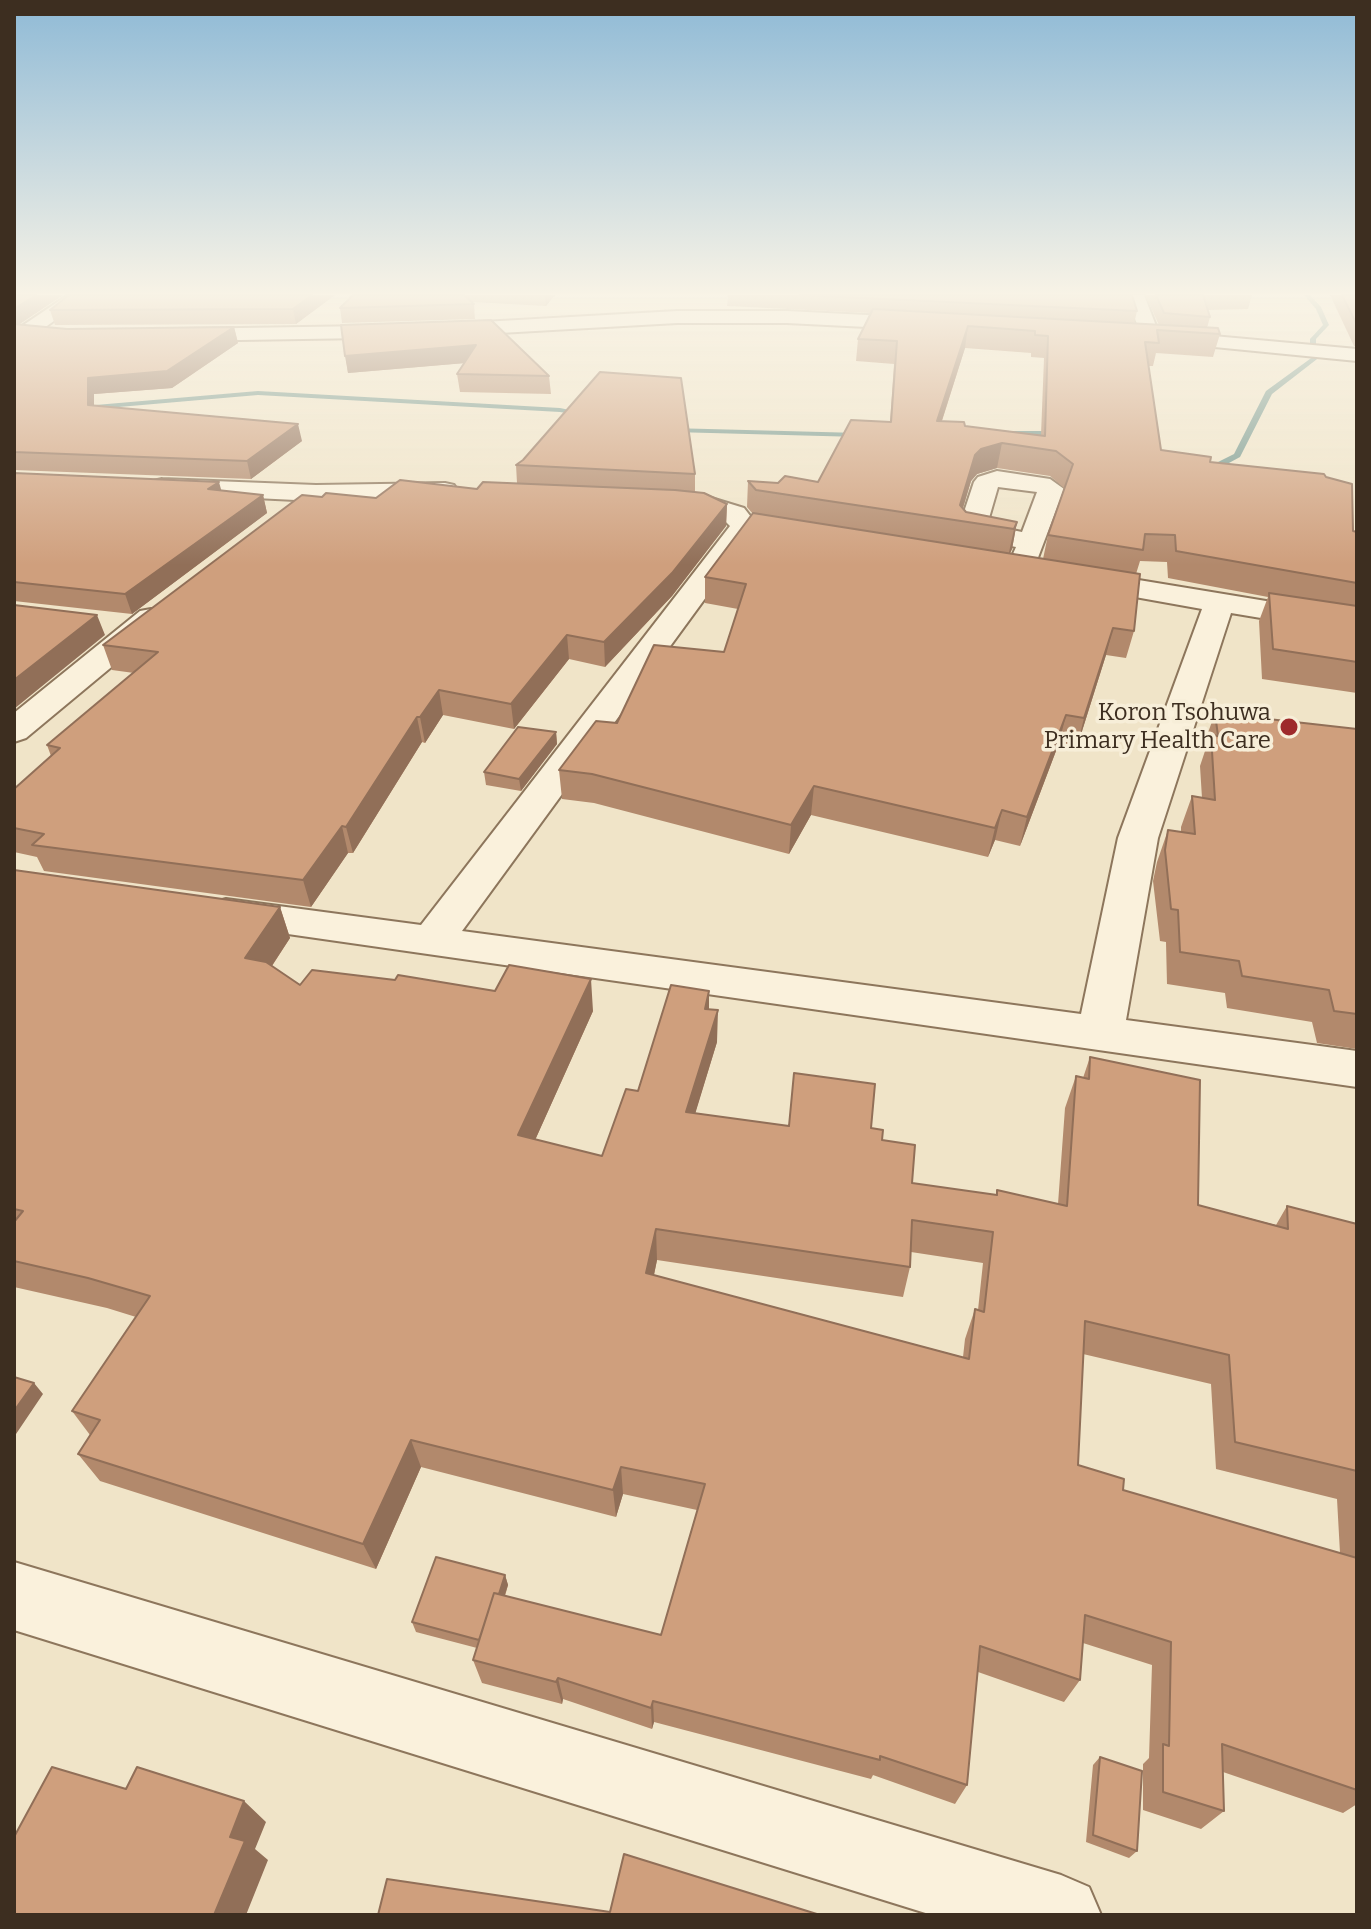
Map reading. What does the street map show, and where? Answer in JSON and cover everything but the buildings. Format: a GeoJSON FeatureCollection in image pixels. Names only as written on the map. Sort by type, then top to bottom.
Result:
{"type":"FeatureCollection","features":[{"type":"Feature","properties":{"kind":"street"},"geometry":{"type":"LineString","coordinates":[[141,486],[316,493],[361,490],[464,492]]}},
{"type":"Feature","properties":{"kind":"street"},"geometry":{"type":"LineString","coordinates":[[279,522],[316,493]]}},
{"type":"Feature","properties":{"kind":"street"},"geometry":{"type":"LineString","coordinates":[[431,942],[759,528],[734,514],[708,505],[645,499]]}},
{"type":"Feature","properties":{"kind":"street"},"geometry":{"type":"LineString","coordinates":[[1021,570],[1032,542]]}},
{"type":"Feature","properties":{"kind":"street"},"geometry":{"type":"LineString","coordinates":[[990,565],[1357,625]]}},
{"type":"Feature","properties":{"kind":"street"},"geometry":{"type":"LineString","coordinates":[[14,731],[177,599]]}},
{"type":"Feature","properties":{"kind":"street"},"geometry":{"type":"LineString","coordinates":[[1100,1034],[1138,838],[1220,602]]}},
{"type":"Feature","properties":{"kind":"street"},"geometry":{"type":"LineString","coordinates":[[92,621],[139,627]]}},
{"type":"Feature","properties":{"kind":"street"},"geometry":{"type":"LineString","coordinates":[[184,907],[1357,1069]]}},
{"type":"Feature","properties":{"kind":"street"},"geometry":{"type":"LineString","coordinates":[[14,1596],[1061,1915]]}},
{"type":"Feature","properties":{"kind":"waterway"},"geometry":{"type":"LineString","coordinates":[[1213,468],[1237,455],[1269,393],[1280,385]]}},
{"type":"Feature","properties":{"kind":"waterway"},"geometry":{"type":"LineString","coordinates":[[84,408],[258,393],[585,414]]}},
{"type":"Feature","properties":{"kind":"waterway"},"geometry":{"type":"LineString","coordinates":[[673,430],[860,435]]}},
{"type":"Feature","properties":{"kind":"waterway"},"geometry":{"type":"LineString","coordinates":[[1000,433],[1059,433]]}},
{"type":"Feature","properties":{"kind":"place","name":"Koron Tsohuwa Primary Health Care"},"geometry":{"type":"Point","coordinates":[1289,727]}}]}
